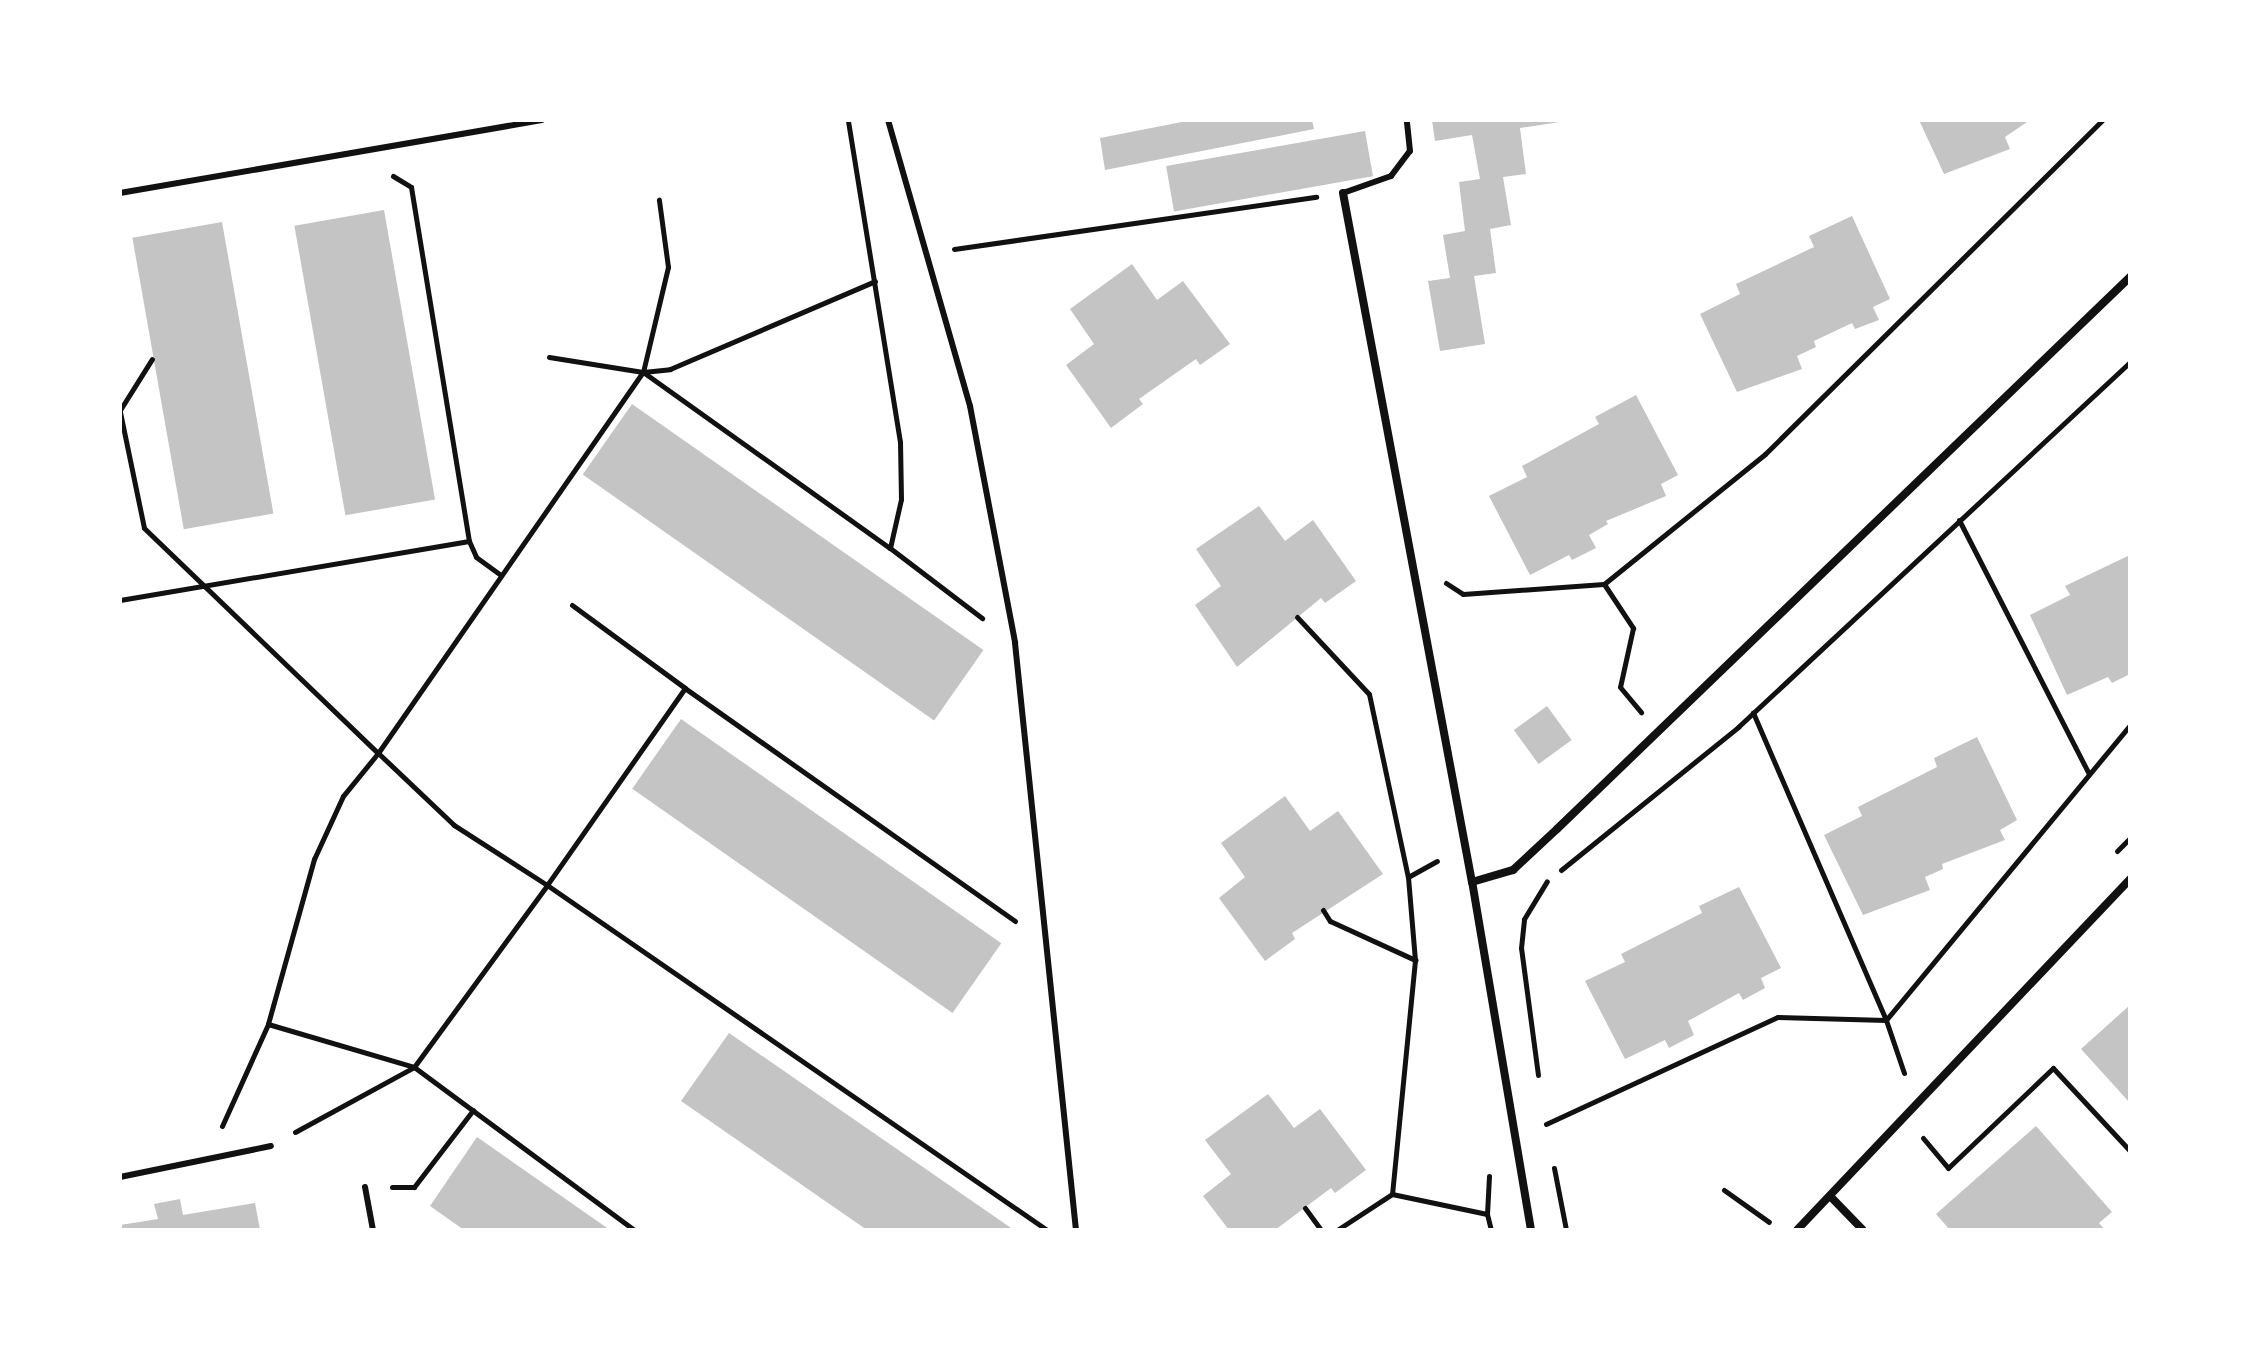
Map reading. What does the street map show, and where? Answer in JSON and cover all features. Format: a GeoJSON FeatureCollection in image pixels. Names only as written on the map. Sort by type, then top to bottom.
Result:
{"type":"FeatureCollection","features":[{"type":"Feature","properties":{"kind":"street"},"geometry":{"type":"LineString","coordinates":[[1343,193],[1472,882],[1531,1230]]}},
{"type":"Feature","properties":{"kind":"street"},"geometry":{"type":"LineString","coordinates":[[1472,882],[1513,870],[2130,277]]}},
{"type":"Feature","properties":{"kind":"street"},"geometry":{"type":"LineString","coordinates":[[1797,1230],[2130,879]]}},
{"type":"Feature","properties":{"kind":"street"},"geometry":{"type":"LineString","coordinates":[[1830,1196],[1863,1230]]}},
{"type":"Feature","properties":{"kind":"lane"},"geometry":{"type":"LineString","coordinates":[[120,193],[542,120]]}},
{"type":"Feature","properties":{"kind":"lane"},"geometry":{"type":"LineString","coordinates":[[888,120],[929,253],[970,406],[1015,643],[1049,944],[1076,1230]]}},
{"type":"Feature","properties":{"kind":"lane"},"geometry":{"type":"LineString","coordinates":[[1343,193],[1391,176],[1410,151],[1407,120]]}},
{"type":"Feature","properties":{"kind":"lane"},"geometry":{"type":"LineString","coordinates":[[120,1177],[271,1146]]}},
{"type":"Feature","properties":{"kind":"lane"},"geometry":{"type":"LineString","coordinates":[[365,1187],[373,1230]]}},
{"type":"Feature","properties":{"kind":"path"},"geometry":{"type":"LineString","coordinates":[[848,120],[900,442],[901,499],[890,548]]}},
{"type":"Feature","properties":{"kind":"path"},"geometry":{"type":"LineString","coordinates":[[1410,559],[1463,594],[1604,584],[1765,454],[2102,120]]}},
{"type":"Feature","properties":{"kind":"path"},"geometry":{"type":"LineString","coordinates":[[377,179],[393,176],[411,187],[469,541],[476,557],[501,575]]}},
{"type":"Feature","properties":{"kind":"path"},"geometry":{"type":"LineString","coordinates":[[929,253],[1343,193]]}},
{"type":"Feature","properties":{"kind":"path"},"geometry":{"type":"LineString","coordinates":[[205,1159],[268,1024],[314,859],[343,796],[378,753],[643,372],[668,267],[659,200]]}},
{"type":"Feature","properties":{"kind":"path"},"geometry":{"type":"LineString","coordinates":[[549,357],[643,372],[670,369],[875,281]]}},
{"type":"Feature","properties":{"kind":"path"},"geometry":{"type":"LineString","coordinates":[[152,359],[120,411],[123,446],[144,528],[202,586],[454,825],[547,885],[1047,1230]]}},
{"type":"Feature","properties":{"kind":"path"},"geometry":{"type":"LineString","coordinates":[[1541,1093],[1521,948],[1524,919],[1548,881],[1753,713],[2130,362]]}},
{"type":"Feature","properties":{"kind":"path"},"geometry":{"type":"LineString","coordinates":[[643,372],[890,548],[1015,643]]}},
{"type":"Feature","properties":{"kind":"path"},"geometry":{"type":"LineString","coordinates":[[1959,520],[2089,774]]}},
{"type":"Feature","properties":{"kind":"path"},"geometry":{"type":"LineString","coordinates":[[120,600],[469,541]]}},
{"type":"Feature","properties":{"kind":"path"},"geometry":{"type":"LineString","coordinates":[[1604,584],[1633,628],[1620,687],[1657,731]]}},
{"type":"Feature","properties":{"kind":"path"},"geometry":{"type":"LineString","coordinates":[[572,605],[1049,944]]}},
{"type":"Feature","properties":{"kind":"path"},"geometry":{"type":"LineString","coordinates":[[1297,617],[1369,694],[1408,877],[1415,960],[1392,1194]]}},
{"type":"Feature","properties":{"kind":"path"},"geometry":{"type":"LineString","coordinates":[[271,1146],[414,1067],[685,688]]}},
{"type":"Feature","properties":{"kind":"path"},"geometry":{"type":"LineString","coordinates":[[1753,713],[1886,1020],[1905,1075]]}},
{"type":"Feature","properties":{"kind":"path"},"geometry":{"type":"LineString","coordinates":[[1886,1020],[2130,725]]}},
{"type":"Feature","properties":{"kind":"path"},"geometry":{"type":"LineString","coordinates":[[1408,877],[1451,853]]}},
{"type":"Feature","properties":{"kind":"path"},"geometry":{"type":"LineString","coordinates":[[1323,910],[1330,921],[1415,960]]}},
{"type":"Feature","properties":{"kind":"path"},"geometry":{"type":"LineString","coordinates":[[1546,1124],[1778,1017],[1886,1020]]}},
{"type":"Feature","properties":{"kind":"path"},"geometry":{"type":"LineString","coordinates":[[268,1024],[414,1067],[634,1230]]}},
{"type":"Feature","properties":{"kind":"path"},"geometry":{"type":"LineString","coordinates":[[1908,1115],[1948,1168],[2053,1068],[2130,1151]]}},
{"type":"Feature","properties":{"kind":"path"},"geometry":{"type":"LineString","coordinates":[[1543,1108],[1549,1139]]}},
{"type":"Feature","properties":{"kind":"path"},"geometry":{"type":"LineString","coordinates":[[365,1187],[414,1187],[473,1110]]}},
{"type":"Feature","properties":{"kind":"path"},"geometry":{"type":"LineString","coordinates":[[1551,1154],[1566,1230]]}},
{"type":"Feature","properties":{"kind":"path"},"geometry":{"type":"LineString","coordinates":[[1724,1190],[1769,1222]]}},
{"type":"Feature","properties":{"kind":"path"},"geometry":{"type":"LineString","coordinates":[[1337,1230],[1392,1194],[1487,1214],[1491,1230]]}},
{"type":"Feature","properties":{"kind":"path"},"geometry":{"type":"LineString","coordinates":[[1305,1208],[1321,1230]]}},
{"type":"Feature","properties":{"kind":"building"},"geometry":{"type":"Polygon","coordinates":[[[1192,120],[1312,120],[1314,129],[1105,170],[1100,138],[1192,120]]]}},
{"type":"Feature","properties":{"kind":"building"},"geometry":{"type":"Polygon","coordinates":[[[1432,120],[1560,122],[1520,128],[1526,174],[1503,177],[1511,225],[1490,229],[1496,273],[1474,276],[1485,344],[1440,351],[1428,281],[1450,278],[1443,235],[1465,231],[1459,182],[1480,179],[1472,135],[1435,141],[1432,120]]]}},
{"type":"Feature","properties":{"kind":"building"},"geometry":{"type":"Polygon","coordinates":[[[1919,120],[2030,120],[2005,137],[2010,149],[1944,174],[1919,120]]]}},
{"type":"Feature","properties":{"kind":"building"},"geometry":{"type":"Polygon","coordinates":[[[1365,131],[1373,176],[1174,211],[1166,166],[1365,131]]]}},
{"type":"Feature","properties":{"kind":"building"},"geometry":{"type":"Polygon","coordinates":[[[384,210],[435,500],[345,515],[294,226],[384,210]]]}},
{"type":"Feature","properties":{"kind":"building"},"geometry":{"type":"Polygon","coordinates":[[[1852,216],[1890,299],[1873,307],[1879,320],[1855,329],[1852,323],[1814,341],[1816,347],[1797,356],[1802,369],[1737,392],[1700,314],[1740,294],[1736,284],[1814,247],[1809,236],[1852,216]]]}},
{"type":"Feature","properties":{"kind":"building"},"geometry":{"type":"Polygon","coordinates":[[[222,222],[273,514],[184,529],[132,238],[222,222]]]}},
{"type":"Feature","properties":{"kind":"building"},"geometry":{"type":"Polygon","coordinates":[[[1132,264],[1157,300],[1183,281],[1230,344],[1200,365],[1196,359],[1139,399],[1143,404],[1111,428],[1066,365],[1094,344],[1070,309],[1132,264]]]}},
{"type":"Feature","properties":{"kind":"building"},"geometry":{"type":"Polygon","coordinates":[[[1636,395],[1678,475],[1661,484],[1666,496],[1606,521],[1608,524],[1589,535],[1596,548],[1572,560],[1569,555],[1530,575],[1489,496],[1527,477],[1522,466],[1599,424],[1595,417],[1636,395]]]}},
{"type":"Feature","properties":{"kind":"building"},"geometry":{"type":"Polygon","coordinates":[[[632,404],[983,650],[934,721],[583,474],[632,404]]]}},
{"type":"Feature","properties":{"kind":"building"},"geometry":{"type":"Polygon","coordinates":[[[1259,506],[1285,541],[1313,520],[1356,581],[1325,603],[1321,598],[1237,667],[1195,605],[1221,586],[1196,549],[1259,506]]]}},
{"type":"Feature","properties":{"kind":"building"},"geometry":{"type":"Polygon","coordinates":[[[2130,555],[2130,674],[2112,683],[2108,677],[2067,695],[2030,615],[2070,595],[2065,586],[2130,555]]]}},
{"type":"Feature","properties":{"kind":"building"},"geometry":{"type":"Polygon","coordinates":[[[1547,706],[1572,740],[1539,764],[1514,730],[1547,706]]]}},
{"type":"Feature","properties":{"kind":"building"},"geometry":{"type":"Polygon","coordinates":[[[681,719],[1001,943],[953,1013],[632,789],[681,719]]]}},
{"type":"Feature","properties":{"kind":"building"},"geometry":{"type":"Polygon","coordinates":[[[1977,737],[2017,820],[2000,830],[2005,840],[1942,864],[1943,869],[1925,877],[1930,890],[1863,915],[1824,835],[1862,816],[1858,807],[1937,767],[1934,758],[1977,737]]]}},
{"type":"Feature","properties":{"kind":"building"},"geometry":{"type":"Polygon","coordinates":[[[1285,796],[1310,831],[1338,811],[1383,874],[1292,933],[1295,939],[1265,961],[1219,898],[1245,877],[1221,843],[1285,796]]]}},
{"type":"Feature","properties":{"kind":"building"},"geometry":{"type":"Polygon","coordinates":[[[1739,887],[1781,968],[1761,978],[1765,988],[1743,1000],[1739,993],[1688,1021],[1694,1035],[1669,1048],[1665,1040],[1625,1059],[1585,981],[1625,962],[1621,954],[1702,913],[1699,906],[1739,887]]]}},
{"type":"Feature","properties":{"kind":"building"},"geometry":{"type":"Polygon","coordinates":[[[2130,1005],[2130,1103],[2081,1049],[2130,1005]]]}},
{"type":"Feature","properties":{"kind":"building"},"geometry":{"type":"Polygon","coordinates":[[[729,1033],[1014,1230],[867,1230],[681,1101],[729,1033]]]}},
{"type":"Feature","properties":{"kind":"building"},"geometry":{"type":"Polygon","coordinates":[[[1268,1094],[1294,1128],[1320,1109],[1366,1170],[1335,1193],[1331,1188],[1275,1230],[1229,1230],[1203,1196],[1231,1174],[1205,1140],[1268,1094]]]}},
{"type":"Feature","properties":{"kind":"building"},"geometry":{"type":"Polygon","coordinates":[[[2036,1126],[2112,1212],[2099,1223],[2105,1230],[1950,1230],[1936,1214],[2036,1126]]]}},
{"type":"Feature","properties":{"kind":"building"},"geometry":{"type":"Polygon","coordinates":[[[477,1137],[610,1230],[464,1230],[430,1206],[477,1137]]]}},
{"type":"Feature","properties":{"kind":"building"},"geometry":{"type":"Polygon","coordinates":[[[180,1199],[183,1215],[255,1203],[260,1230],[120,1230],[120,1225],[158,1219],[154,1204],[180,1199]]]}}]}
